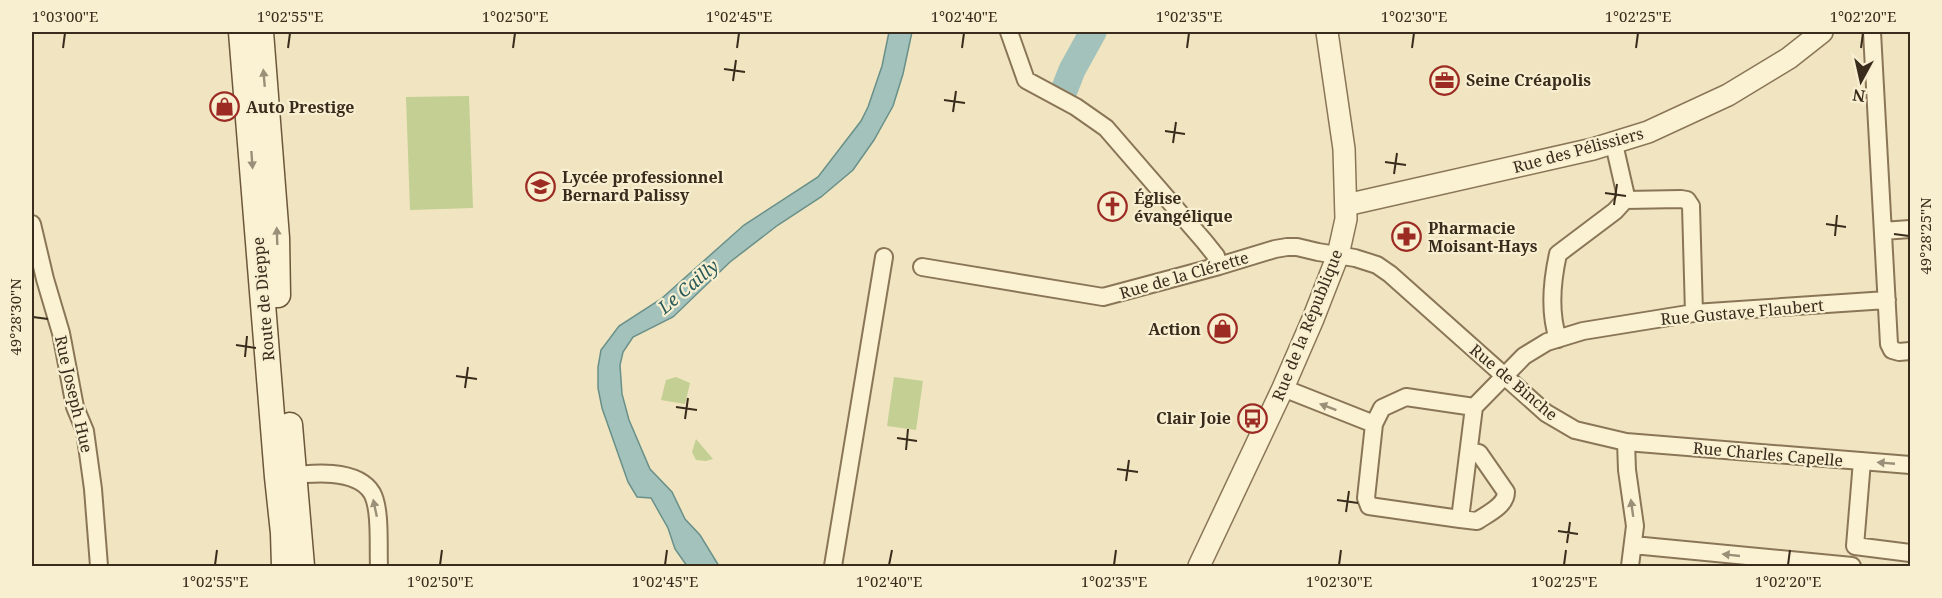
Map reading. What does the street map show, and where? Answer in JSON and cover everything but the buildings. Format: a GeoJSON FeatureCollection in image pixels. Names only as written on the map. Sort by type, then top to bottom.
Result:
{"type":"FeatureCollection","features":[{"type":"Feature","properties":{"kind":"main road","name":"Route de Dieppe"},"geometry":{"type":"LineString","coordinates":[[241,32],[286,476],[302,567]]}},
{"type":"Feature","properties":{"kind":"main road","name":"Route de Dieppe"},"geometry":{"type":"LineString","coordinates":[[261,32],[277,238],[286,476],[284,567]]}},
{"type":"Feature","properties":{"kind":"street"},"geometry":{"type":"LineString","coordinates":[[1009,32],[1026,80],[1076,107],[1106,128],[1204,241],[1216,256],[1219,267]]}},
{"type":"Feature","properties":{"kind":"street","name":"Rue de la République"},"geometry":{"type":"LineString","coordinates":[[1198,567],[1282,388],[1338,255],[1346,212],[1342,129],[1327,32]]}},
{"type":"Feature","properties":{"kind":"street","name":"Rue des Pélissiers"},"geometry":{"type":"LineString","coordinates":[[1346,212],[1614,144],[1647,132],[1728,95],[1789,58],[1822,32]]}},
{"type":"Feature","properties":{"kind":"street"},"geometry":{"type":"LineString","coordinates":[[1872,32],[1889,344],[1892,350],[1911,351]]}},
{"type":"Feature","properties":{"kind":"street"},"geometry":{"type":"LineString","coordinates":[[1557,339],[1552,322],[1554,272],[1558,254],[1615,211],[1625,200],[1614,144]]}},
{"type":"Feature","properties":{"kind":"street"},"geometry":{"type":"LineString","coordinates":[[1625,200],[1681,199],[1687,200],[1691,206],[1694,313]]}},
{"type":"Feature","properties":{"kind":"street","name":"Rue Joseph Hue"},"geometry":{"type":"LineString","coordinates":[[32,224],[61,333],[75,407],[85,431],[93,489],[99,567]]}},
{"type":"Feature","properties":{"kind":"street"},"geometry":{"type":"LineString","coordinates":[[1883,231],[1911,229]]}},
{"type":"Feature","properties":{"kind":"street","name":"Rue de la Clérette"},"geometry":{"type":"LineString","coordinates":[[922,267],[1103,297],[1219,267],[1275,249],[1297,247],[1338,255]]}},
{"type":"Feature","properties":{"kind":"street","name":"Rue de Binche"},"geometry":{"type":"LineString","coordinates":[[1338,255],[1367,261],[1390,274],[1546,413],[1575,430],[1626,442]]}},
{"type":"Feature","properties":{"kind":"street"},"geometry":{"type":"LineString","coordinates":[[833,567],[884,257]]}},
{"type":"Feature","properties":{"kind":"street","name":"Rue Gustave Flaubert"},"geometry":{"type":"LineString","coordinates":[[1474,407],[1524,356],[1547,342],[1583,331],[1694,313],[1887,300]]}},
{"type":"Feature","properties":{"kind":"street"},"geometry":{"type":"LineString","coordinates":[[1282,388],[1374,424]]}},
{"type":"Feature","properties":{"kind":"street"},"geometry":{"type":"LineString","coordinates":[[1460,519],[1468,451],[1474,407],[1406,397],[1382,408],[1374,424],[1365,498],[1369,506],[1460,519],[1477,521],[1502,503],[1506,498],[1506,492],[1479,453],[1468,451]]}},
{"type":"Feature","properties":{"kind":"street"},"geometry":{"type":"LineString","coordinates":[[1626,442],[1627,470],[1635,526],[1630,567]]}},
{"type":"Feature","properties":{"kind":"street","name":"Rue Charles Capelle"},"geometry":{"type":"LineString","coordinates":[[1626,442],[1911,465]]}},
{"type":"Feature","properties":{"kind":"street"},"geometry":{"type":"LineString","coordinates":[[1633,545],[1852,566],[1862,461]]}},
{"type":"Feature","properties":{"kind":"street"},"geometry":{"type":"LineString","coordinates":[[286,476],[333,474],[359,480],[372,494],[377,515],[380,567]]}},
{"type":"Feature","properties":{"kind":"street"},"geometry":{"type":"LineString","coordinates":[[1855,546],[1911,553]]}},
{"type":"Feature","properties":{"kind":"green space"},"geometry":{"type":"Polygon","coordinates":[[[469,96],[473,208],[410,210],[406,97],[469,96]]]}},
{"type":"Feature","properties":{"kind":"green space"},"geometry":{"type":"Polygon","coordinates":[[[676,377],[690,383],[685,404],[661,400],[666,380],[676,377]]]}},
{"type":"Feature","properties":{"kind":"green space"},"geometry":{"type":"Polygon","coordinates":[[[894,377],[923,381],[916,430],[887,426],[894,377]]]}},
{"type":"Feature","properties":{"kind":"green space"},"geometry":{"type":"Polygon","coordinates":[[[696,439],[713,459],[696,460],[692,452],[696,439]]]}},
{"type":"Feature","properties":{"kind":"water","name":"Le Cailly"},"geometry":{"type":"Polygon","coordinates":[[[889,32],[912,32],[903,74],[893,106],[874,140],[853,170],[821,197],[778,225],[730,262],[673,317],[633,337],[623,352],[620,365],[622,394],[629,420],[650,469],[672,492],[685,519],[700,535],[719,566],[687,566],[675,549],[668,528],[651,498],[637,497],[628,482],[602,408],[598,388],[601,350],[619,326],[661,299],[744,225],[818,177],[861,121],[868,107],[882,66],[889,32]]]}},
{"type":"Feature","properties":{"kind":"waterway"},"geometry":{"type":"LineString","coordinates":[[1063,93],[1072,70],[1093,32]]}},
{"type":"Feature","properties":{"kind":"place","name":"Seine Créapolis"},"geometry":{"type":"Point","coordinates":[1445,80]}},
{"type":"Feature","properties":{"kind":"place","name":"Auto Prestige"},"geometry":{"type":"Point","coordinates":[225,107]}},
{"type":"Feature","properties":{"kind":"place","name":"Lycée professionnel Bernard Palissy"},"geometry":{"type":"Point","coordinates":[541,186]}},
{"type":"Feature","properties":{"kind":"place","name":"Église évangélique"},"geometry":{"type":"Point","coordinates":[1113,207]}},
{"type":"Feature","properties":{"kind":"place","name":"Pharmacie Moisant-Hays"},"geometry":{"type":"Point","coordinates":[1407,237]}},
{"type":"Feature","properties":{"kind":"place","name":"Action"},"geometry":{"type":"Point","coordinates":[1222,329]}},
{"type":"Feature","properties":{"kind":"place","name":"Clair Joie"},"geometry":{"type":"Point","coordinates":[1252,418]}}]}
